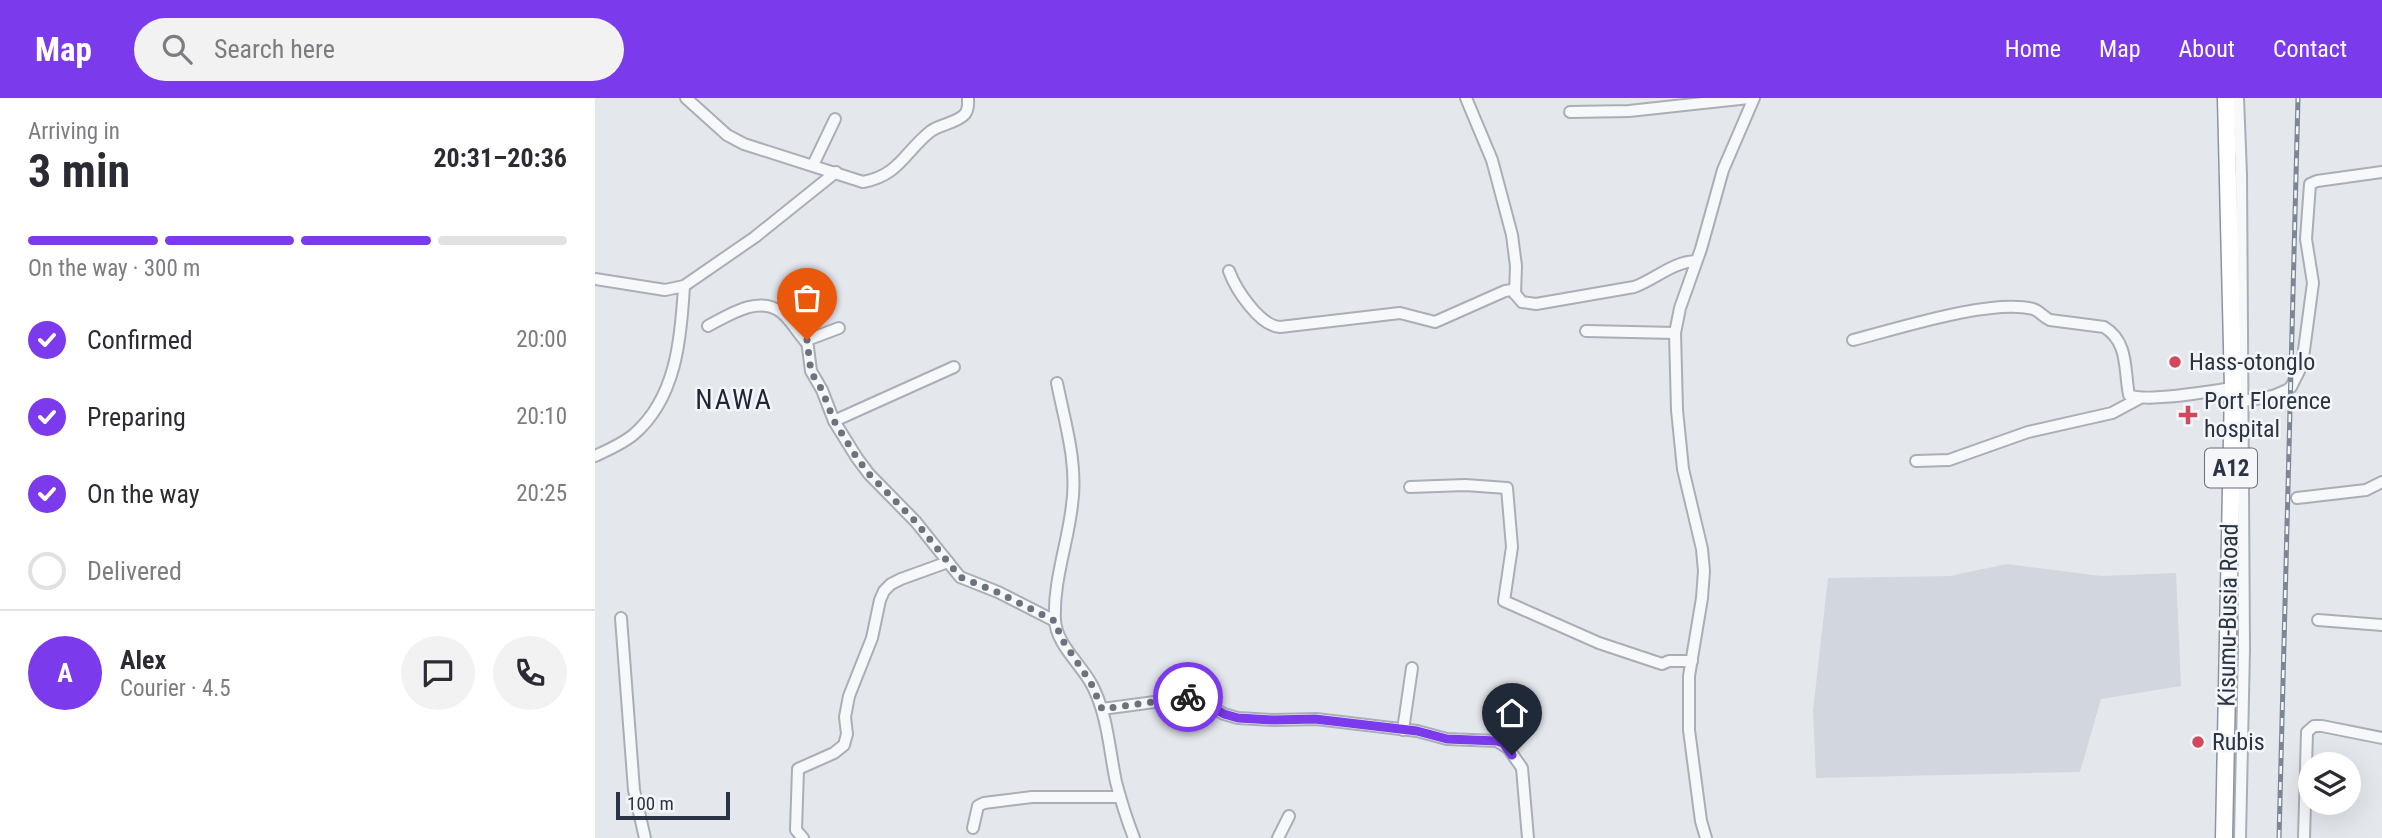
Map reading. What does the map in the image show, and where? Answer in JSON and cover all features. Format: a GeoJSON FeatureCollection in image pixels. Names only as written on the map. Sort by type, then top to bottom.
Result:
{"type":"FeatureCollection","features":[{"type":"Feature","properties":{"kind":"highway","name":"Kisumu-Busia Road"},"geometry":{"type":"LineString","coordinates":[[2224,838],[2232,416],[2238,395],[2226,98]]}},
{"type":"Feature","properties":{"kind":"street"},"geometry":{"type":"LineString","coordinates":[[686,98],[707,119],[736,140],[762,151],[813,164],[863,182],[874,180],[894,170],[933,129],[964,115],[968,98]]}},
{"type":"Feature","properties":{"kind":"street"},"geometry":{"type":"LineString","coordinates":[[1466,98],[1492,160],[1511,235],[1516,266],[1515,294]]}},
{"type":"Feature","properties":{"kind":"street"},"geometry":{"type":"LineString","coordinates":[[1570,112],[1629,111],[1752,98],[1723,170],[1675,332],[1677,410],[1683,469],[1702,549],[1704,571],[1692,661],[1689,730],[1701,821],[1706,838]]}},
{"type":"Feature","properties":{"kind":"street"},"geometry":{"type":"LineString","coordinates":[[2238,98],[2238,395],[2244,649],[2240,838]]}},
{"type":"Feature","properties":{"kind":"street"},"geometry":{"type":"LineString","coordinates":[[813,164],[835,118]]}},
{"type":"Feature","properties":{"kind":"street"},"geometry":{"type":"LineString","coordinates":[[595,279],[665,290],[684,286],[755,237],[836,172]]}},
{"type":"Feature","properties":{"kind":"street"},"geometry":{"type":"LineString","coordinates":[[1853,340],[1949,316],[1998,307],[2027,308],[2037,310],[2050,320],[2104,327],[2110,331],[2123,349],[2129,395],[2140,398],[2273,396],[2291,387],[2302,365],[2313,283],[2306,239],[2310,184],[2382,172]]}},
{"type":"Feature","properties":{"kind":"street"},"geometry":{"type":"LineString","coordinates":[[1229,271],[1237,287],[1262,320],[1273,327],[1400,313],[1435,322],[1505,291],[1512,290],[1523,302],[1536,304],[1633,287],[1646,283],[1678,263],[1696,261]]}},
{"type":"Feature","properties":{"kind":"street"},"geometry":{"type":"LineString","coordinates":[[595,456],[625,440],[642,426],[664,392],[676,361],[684,286]]}},
{"type":"Feature","properties":{"kind":"street"},"geometry":{"type":"LineString","coordinates":[[708,326],[745,307],[764,304],[781,312],[806,342],[811,372],[822,390],[834,421],[869,474],[916,522],[960,577],[1055,621]]}},
{"type":"Feature","properties":{"kind":"street"},"geometry":{"type":"LineString","coordinates":[[806,342],[812,336],[839,328]]}},
{"type":"Feature","properties":{"kind":"street"},"geometry":{"type":"LineString","coordinates":[[1586,331],[1675,332]]}},
{"type":"Feature","properties":{"kind":"street"},"geometry":{"type":"LineString","coordinates":[[834,421],[954,367]]}},
{"type":"Feature","properties":{"kind":"street"},"geometry":{"type":"LineString","coordinates":[[1057,383],[1073,467],[1074,491],[1061,559],[1055,621],[1061,638],[1091,683],[1102,709],[1120,797],[1134,838]]}},
{"type":"Feature","properties":{"kind":"street"},"geometry":{"type":"LineString","coordinates":[[1916,461],[1949,460],[2028,432],[2112,413],[2140,398]]}},
{"type":"Feature","properties":{"kind":"street"},"geometry":{"type":"LineString","coordinates":[[2297,498],[2366,490],[2382,483]]}},
{"type":"Feature","properties":{"kind":"street"},"geometry":{"type":"LineString","coordinates":[[1410,487],[1465,485],[1507,488],[1512,547],[1504,601],[1599,643],[1662,664],[1669,661],[1692,661]]}},
{"type":"Feature","properties":{"kind":"street"},"geometry":{"type":"LineString","coordinates":[[803,838],[796,830],[798,769],[841,749],[844,745],[849,696],[872,638],[884,591],[901,579],[948,562]]}},
{"type":"Feature","properties":{"kind":"street"},"geometry":{"type":"LineString","coordinates":[[621,618],[634,790],[645,838]]}},
{"type":"Feature","properties":{"kind":"street"},"geometry":{"type":"LineString","coordinates":[[2318,620],[2382,625]]}},
{"type":"Feature","properties":{"kind":"street"},"geometry":{"type":"LineString","coordinates":[[1403,730],[1412,668]]}},
{"type":"Feature","properties":{"kind":"street"},"geometry":{"type":"LineString","coordinates":[[1102,709],[1192,697],[1224,714],[1238,718],[1315,719],[1417,731],[1447,739],[1503,743],[1522,768],[1528,838]]}},
{"type":"Feature","properties":{"kind":"street"},"geometry":{"type":"LineString","coordinates":[[2304,838],[2307,732],[2313,726],[2322,726],[2382,738]]}},
{"type":"Feature","properties":{"kind":"street"},"geometry":{"type":"LineString","coordinates":[[973,828],[978,806],[983,803],[1031,797],[1120,797]]}},
{"type":"Feature","properties":{"kind":"street"},"geometry":{"type":"LineString","coordinates":[[1278,838],[1289,816]]}},
{"type":"Feature","properties":{"kind":"shaded area"},"geometry":{"type":"Polygon","coordinates":[[[2007,564],[2101,576],[2176,573],[2181,686],[2101,699],[2080,772],[1816,778],[1813,711],[1828,578],[1950,576],[2007,564]]]}},
{"type":"Feature","properties":{"kind":"railway"},"geometry":{"type":"LineString","coordinates":[[2279,838],[2298,98]]}},
{"type":"Feature","properties":{"kind":"way so far"},"geometry":{"type":"LineString","coordinates":[[807,340],[811,372],[822,390],[834,421],[857,458],[916,522],[960,577],[1055,621],[1061,638],[1091,683],[1102,709],[1188,697]]}},
{"type":"Feature","properties":{"kind":"place","name":"Hass-otonglo"},"geometry":{"type":"Point","coordinates":[2175,362]}},
{"type":"Feature","properties":{"kind":"place","name":"Port Florence hospital"},"geometry":{"type":"Point","coordinates":[2188,415]}},
{"type":"Feature","properties":{"kind":"place","name":"Rubis"},"geometry":{"type":"Point","coordinates":[2198,742]}},
{"type":"Feature","properties":{"kind":"district","name":"NAWA"},"geometry":{"type":"Point","coordinates":[734,399]}},
{"type":"Feature","properties":{"kind":"route"},"geometry":{"type":"LineString","coordinates":[[1188,697],[1199,699],[1224,714],[1238,718],[1315,719],[1417,731],[1447,739],[1497,741],[1503,743],[1512,755]]}}]}
